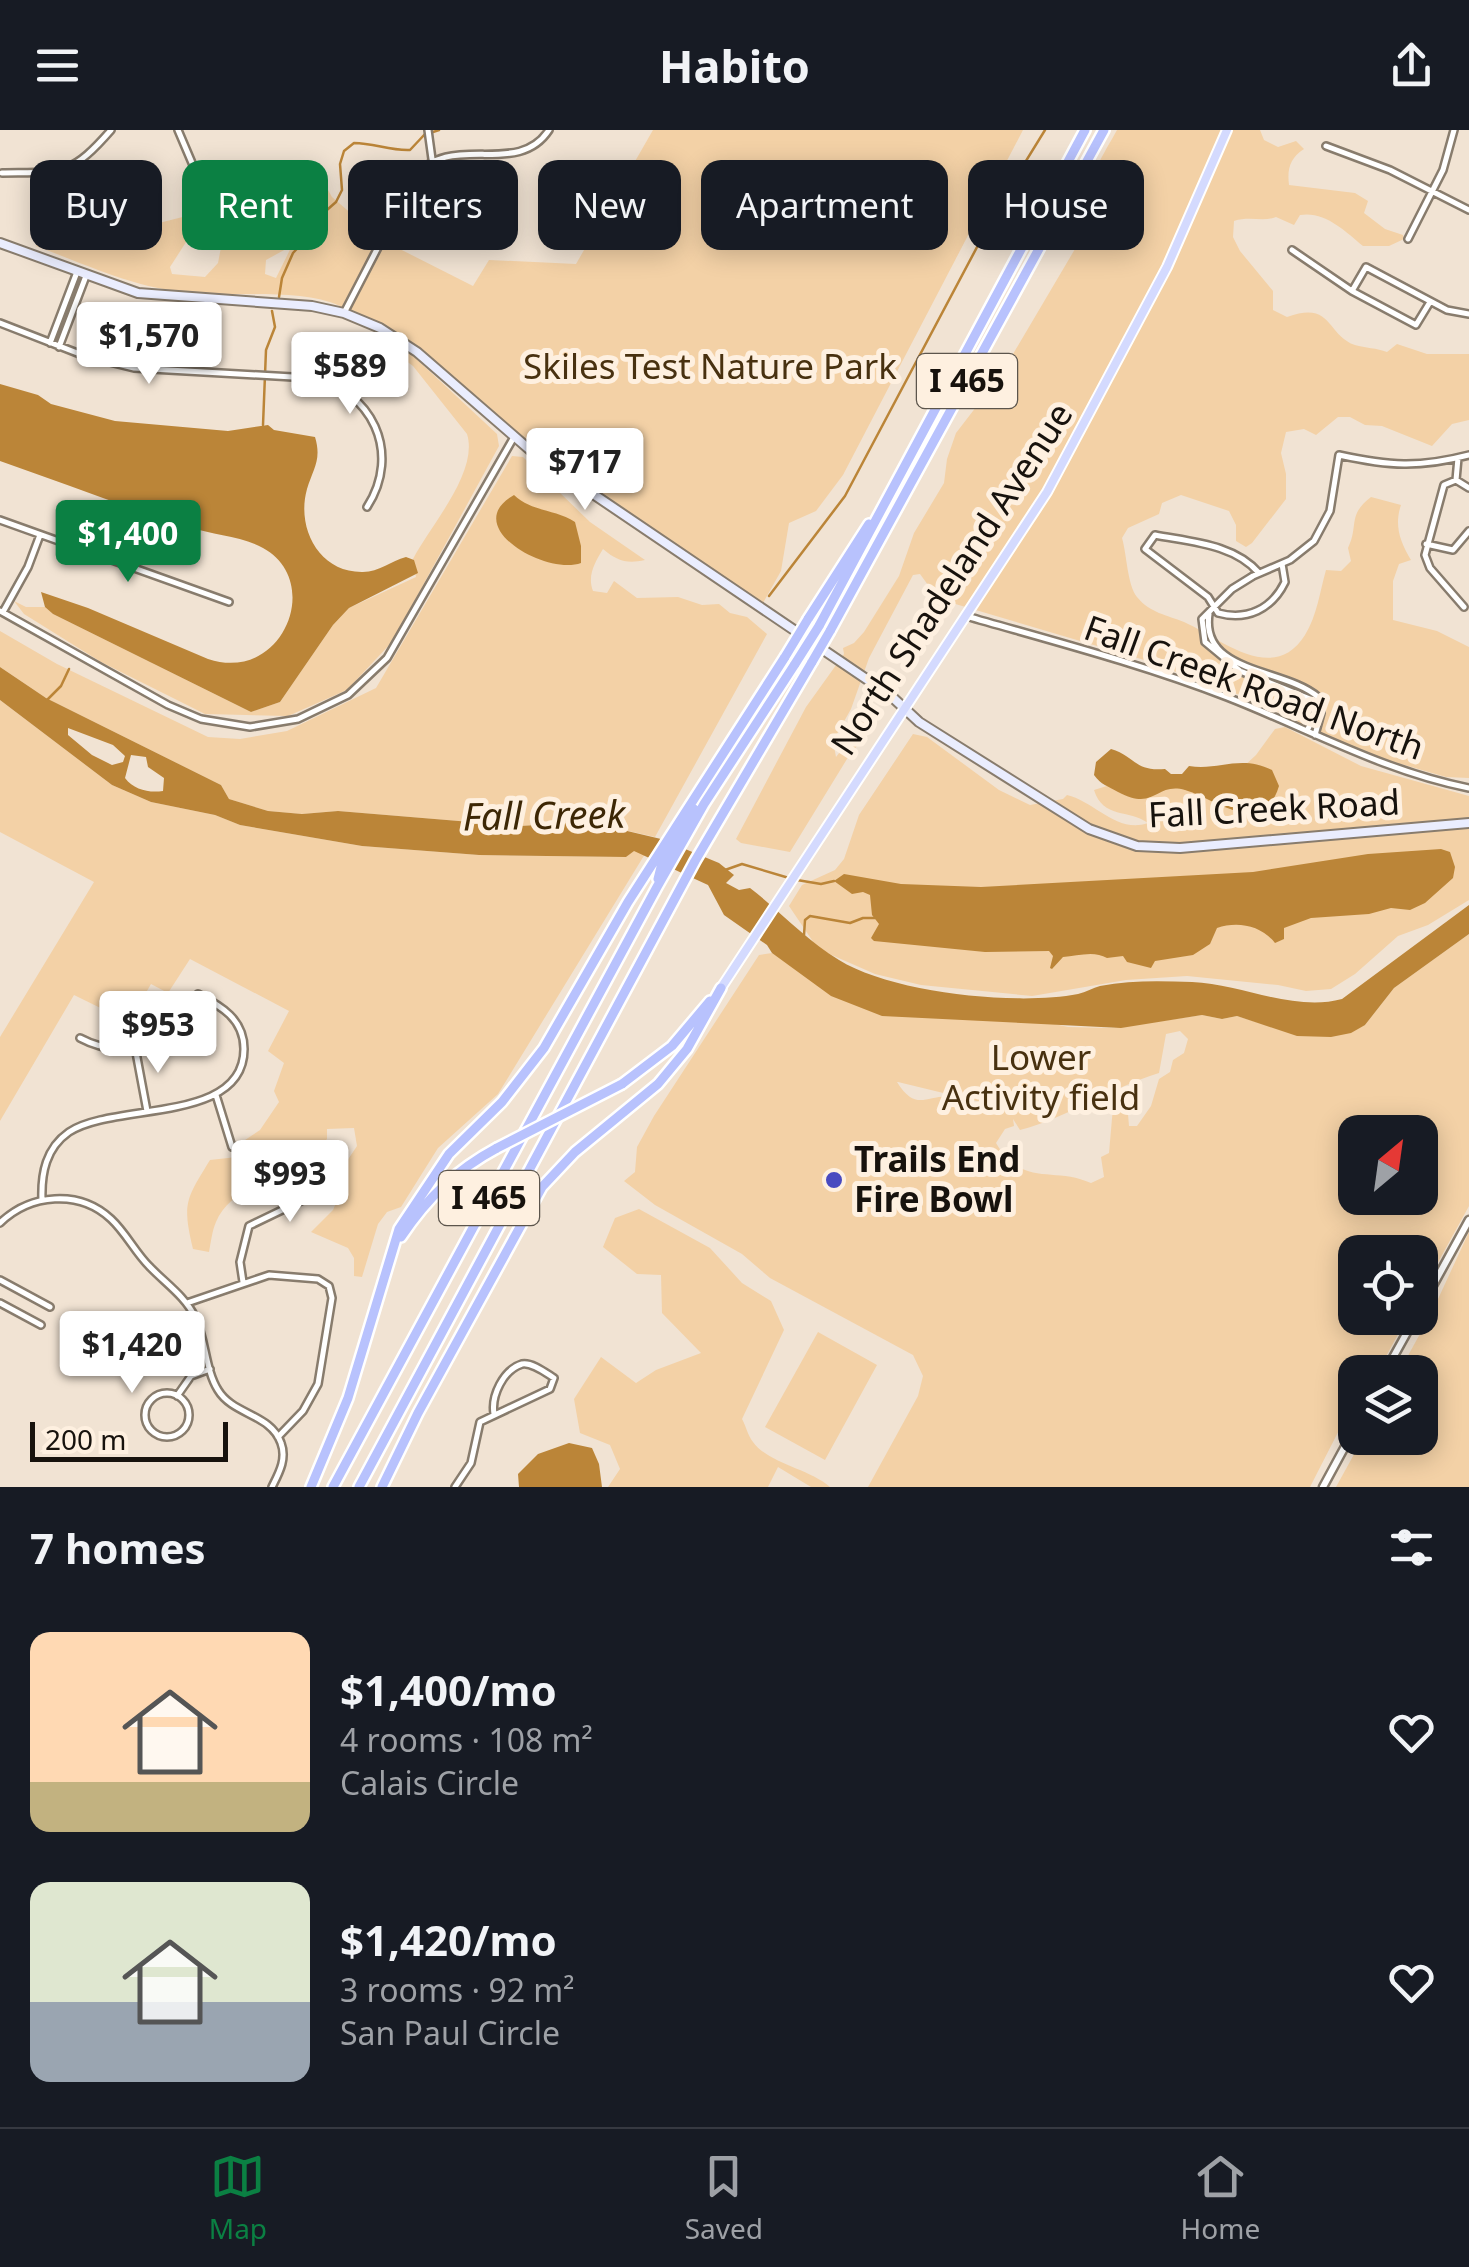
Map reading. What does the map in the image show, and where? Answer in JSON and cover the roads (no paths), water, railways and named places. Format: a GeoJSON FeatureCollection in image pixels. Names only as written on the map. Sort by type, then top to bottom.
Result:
{"type":"FeatureCollection","features":[{"type":"Feature","properties":{"kind":"highway","name":"I 465"},"geometry":{"type":"LineString","coordinates":[[333,1487],[699,802],[819,626],[1085,130]]}},
{"type":"Feature","properties":{"kind":"highway","name":"I 465"},"geometry":{"type":"LineString","coordinates":[[358,1487],[665,916],[830,631],[1104,130]]}},
{"type":"Feature","properties":{"kind":"highway"},"geometry":{"type":"LineString","coordinates":[[310,1487],[348,1398],[399,1229],[436,1172],[536,1060],[628,902],[699,802],[716,764],[893,489]]}},
{"type":"Feature","properties":{"kind":"highway"},"geometry":{"type":"LineString","coordinates":[[391,1252],[440,1188],[467,1165],[622,1084],[672,1046],[721,988]]}},
{"type":"Feature","properties":{"kind":"highway"},"geometry":{"type":"LineString","coordinates":[[382,1487],[523,1218],[558,1169],[658,1084],[682,1057],[721,988]]}},
{"type":"Feature","properties":{"kind":"main road","name":"North Shadeland Avenue"},"geometry":{"type":"LineString","coordinates":[[721,988],[1042,501],[1177,247],[1226,130]]}},
{"type":"Feature","properties":{"kind":"main road","name":"Fall Creek Road"},"geometry":{"type":"LineString","coordinates":[[0,243],[155,296],[302,305],[344,313],[380,328],[404,342],[514,437],[602,502],[920,722],[1094,832],[1130,844],[1162,848],[1469,823]]}},
{"type":"Feature","properties":{"kind":"street"},"geometry":{"type":"LineString","coordinates":[[2,173],[71,168],[84,160],[110,130]]}},
{"type":"Feature","properties":{"kind":"street"},"geometry":{"type":"LineString","coordinates":[[178,130],[191,160]]}},
{"type":"Feature","properties":{"kind":"street"},"geometry":{"type":"LineString","coordinates":[[428,130],[432,159]]}},
{"type":"Feature","properties":{"kind":"street"},"geometry":{"type":"LineString","coordinates":[[344,313],[415,176],[432,159],[454,151],[521,151],[539,142],[549,130]]}},
{"type":"Feature","properties":{"kind":"street"},"geometry":{"type":"LineString","coordinates":[[1408,239],[1448,158],[1454,130]]}},
{"type":"Feature","properties":{"kind":"street"},"geometry":{"type":"LineString","coordinates":[[1326,146],[1376,164],[1469,210]]}},
{"type":"Feature","properties":{"kind":"street"},"geometry":{"type":"LineString","coordinates":[[1292,250],[1352,291],[1416,325],[1430,302]]}},
{"type":"Feature","properties":{"kind":"street"},"geometry":{"type":"LineString","coordinates":[[1352,291],[1366,267],[1430,302],[1469,314]]}},
{"type":"Feature","properties":{"kind":"street"},"geometry":{"type":"LineString","coordinates":[[55,345],[82,274]]}},
{"type":"Feature","properties":{"kind":"street"},"geometry":{"type":"LineString","coordinates":[[0,323],[55,345],[134,368],[322,380],[347,391],[363,405],[377,429],[383,458],[378,486],[367,507]]}},
{"type":"Feature","properties":{"kind":"street"},"geometry":{"type":"LineString","coordinates":[[40,535],[28,567],[1,612],[168,705],[201,719],[250,727],[307,716],[353,692],[388,658],[514,437]]}},
{"type":"Feature","properties":{"kind":"street"},"geometry":{"type":"LineString","coordinates":[[1307,731],[1314,714],[1310,698],[1240,671],[1210,648],[1202,620],[1232,589],[1310,545],[1326,522],[1339,456],[1382,465],[1419,466],[1469,456]]}},
{"type":"Feature","properties":{"kind":"street"},"geometry":{"type":"LineString","coordinates":[[1456,480],[1458,458]]}},
{"type":"Feature","properties":{"kind":"street"},"geometry":{"type":"LineString","coordinates":[[1456,480],[1469,488]]}},
{"type":"Feature","properties":{"kind":"street"},"geometry":{"type":"LineString","coordinates":[[1456,480],[1444,485],[1426,544],[1428,566],[1464,607]]}},
{"type":"Feature","properties":{"kind":"street"},"geometry":{"type":"LineString","coordinates":[[0,520],[229,602]]}},
{"type":"Feature","properties":{"kind":"street"},"geometry":{"type":"LineString","coordinates":[[1426,544],[1453,550],[1469,531]]}},
{"type":"Feature","properties":{"kind":"street"},"geometry":{"type":"LineString","coordinates":[[1259,573],[1251,563],[1228,550],[1156,535],[1145,549],[1208,596],[1212,608],[1209,635],[1228,656],[1241,666],[1301,685],[1318,697],[1321,713],[1315,735]]}},
{"type":"Feature","properties":{"kind":"street"},"geometry":{"type":"LineString","coordinates":[[1212,608],[1228,616],[1260,610],[1282,588],[1286,576],[1282,564]]}},
{"type":"Feature","properties":{"kind":"street","name":"Fall Creek Road North"},"geometry":{"type":"LineString","coordinates":[[966,616],[1172,678],[1393,769],[1469,788]]}},
{"type":"Feature","properties":{"kind":"street"},"geometry":{"type":"LineString","coordinates":[[42,1200],[44,1167],[64,1136],[86,1124],[216,1095],[230,1085],[240,1070],[243,1040],[229,1013],[198,994],[173,1028],[152,1042],[110,1049],[80,1038]]}},
{"type":"Feature","properties":{"kind":"street"},"geometry":{"type":"LineString","coordinates":[[134,1048],[147,1111]]}},
{"type":"Feature","properties":{"kind":"street"},"geometry":{"type":"LineString","coordinates":[[216,1095],[232,1148]]}},
{"type":"Feature","properties":{"kind":"street"},"geometry":{"type":"LineString","coordinates":[[243,1282],[240,1262],[249,1226],[306,1199],[336,1170]]}},
{"type":"Feature","properties":{"kind":"street"},"geometry":{"type":"LineString","coordinates":[[0,1223],[21,1207],[42,1200],[72,1200],[102,1212],[148,1266],[187,1303],[224,1398],[266,1424],[278,1437],[283,1459],[272,1487]]}},
{"type":"Feature","properties":{"kind":"street"},"geometry":{"type":"LineString","coordinates":[[1438,1276],[1469,1220]]}},
{"type":"Feature","properties":{"kind":"street"},"geometry":{"type":"LineString","coordinates":[[187,1303],[269,1275],[318,1279],[329,1287],[332,1300],[318,1384],[303,1411],[278,1437]]}},
{"type":"Feature","properties":{"kind":"street"},"geometry":{"type":"LineString","coordinates":[[0,1280],[50,1308]]}},
{"type":"Feature","properties":{"kind":"street"},"geometry":{"type":"LineString","coordinates":[[0,1302],[41,1325]]}},
{"type":"Feature","properties":{"kind":"street"},"geometry":{"type":"LineString","coordinates":[[455,1487],[471,1463],[478,1424],[550,1389],[554,1380],[522,1364],[502,1382],[493,1399],[494,1414]]}},
{"type":"Feature","properties":{"kind":"street"},"geometry":{"type":"LineString","coordinates":[[177,1396],[191,1376],[210,1370]]}},
{"type":"Feature","properties":{"kind":"street"},"geometry":{"type":"LineString","coordinates":[[162,1394],[177,1396],[187,1407],[187,1423],[176,1435],[160,1436],[147,1425],[148,1405],[162,1394]]}},
{"type":"Feature","properties":{"kind":"street"},"geometry":{"type":"LineString","coordinates":[[1322,1487],[1340,1455]]}},
{"type":"Feature","properties":{"kind":"waterway"},"geometry":{"type":"LineString","coordinates":[[433,132],[439,130]]}},
{"type":"Feature","properties":{"kind":"waterway"},"geometry":{"type":"LineString","coordinates":[[769,596],[845,496],[1002,200],[1045,130]]}},
{"type":"Feature","properties":{"kind":"waterway"},"geometry":{"type":"LineString","coordinates":[[279,297],[293,253],[305,240],[311,224],[336,202],[342,190],[340,164],[344,151],[354,143],[410,150],[425,134]]}},
{"type":"Feature","properties":{"kind":"waterway"},"geometry":{"type":"LineString","coordinates":[[263,425],[266,350],[275,327],[272,311]]}},
{"type":"Feature","properties":{"kind":"waterway"},"geometry":{"type":"LineString","coordinates":[[47,700],[61,686],[69,669]]}},
{"type":"Feature","properties":{"kind":"waterway"},"geometry":{"type":"LineString","coordinates":[[725,870],[742,864],[789,878]]}},
{"type":"Feature","properties":{"kind":"waterway"},"geometry":{"type":"LineString","coordinates":[[797,880],[821,884],[834,881]]}},
{"type":"Feature","properties":{"kind":"waterway"},"geometry":{"type":"LineString","coordinates":[[804,935],[805,920],[810,916],[850,923],[875,918]]}},
{"type":"Feature","properties":{"kind":"place","name":"Trails End Fire Bowl"},"geometry":{"type":"Point","coordinates":[834,1180]}},
{"type":"Feature","properties":{"kind":"park label","name":"Skiles Test Nature Park"},"geometry":{"type":"Point","coordinates":[710,367]}},
{"type":"Feature","properties":{"kind":"park label","name":"Lower Activity field"},"geometry":{"type":"Point","coordinates":[1041,1078]}},
{"type":"Feature","properties":{"kind":"water label","name":"Fall Creek"},"geometry":{"type":"Point","coordinates":[544,816]}}]}
